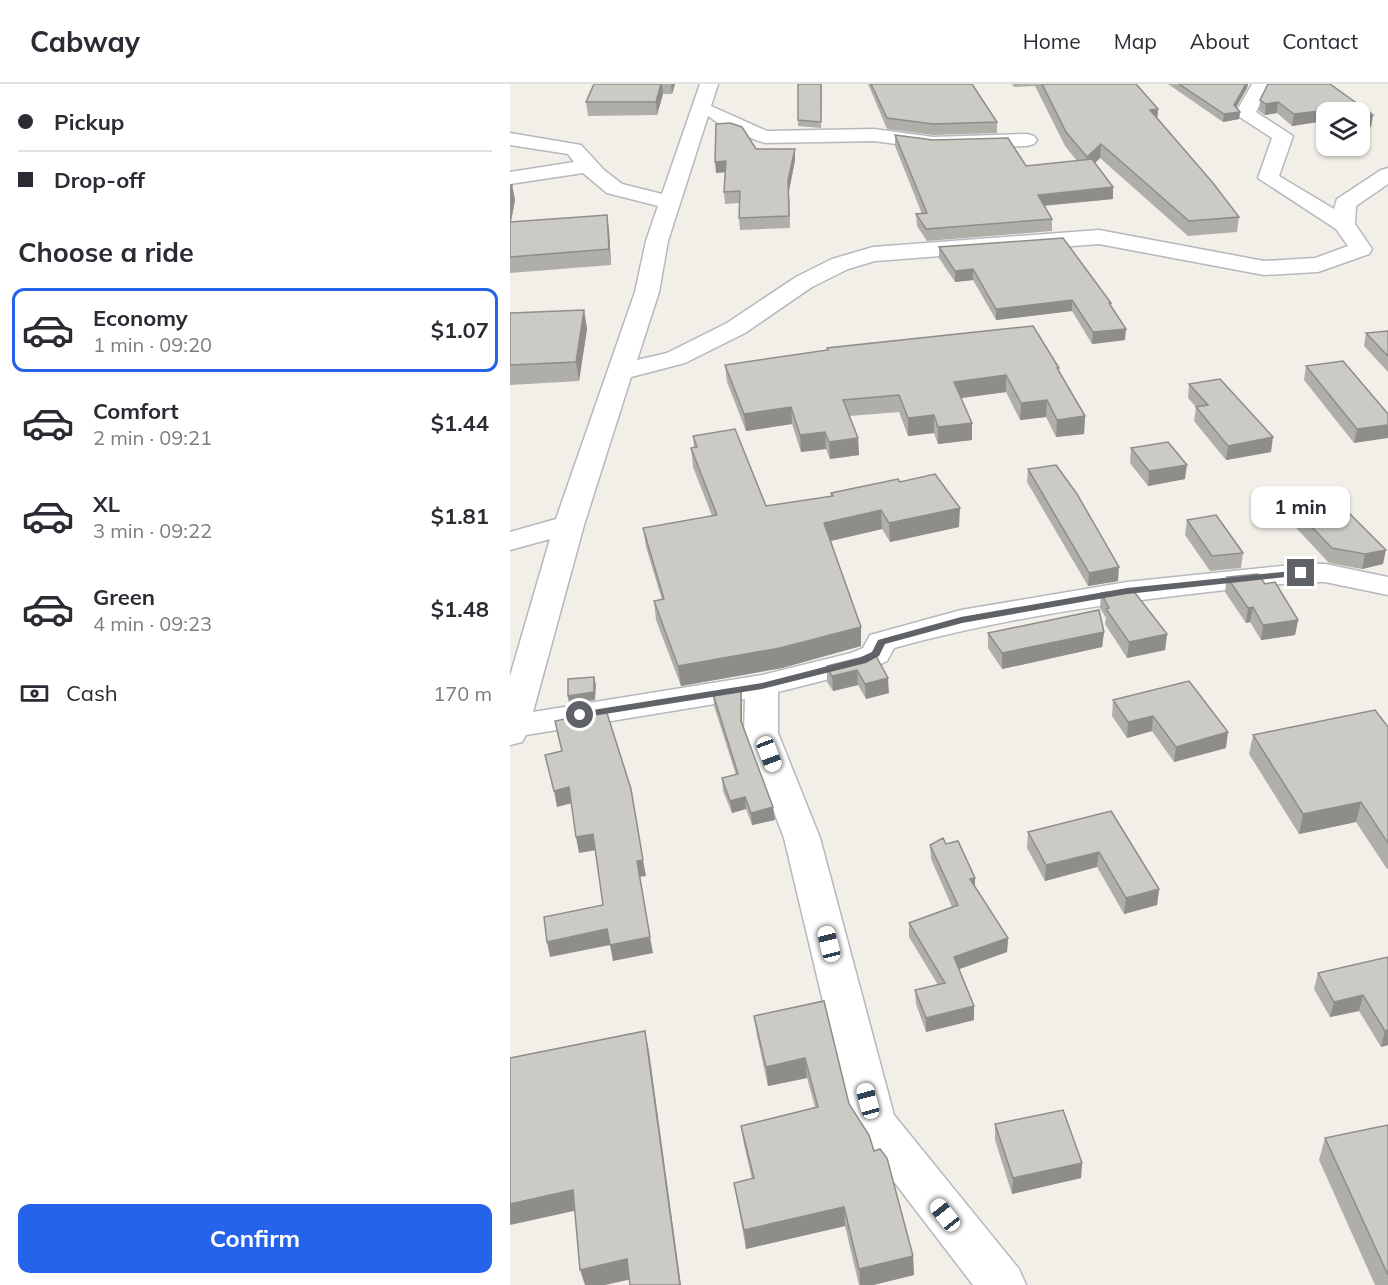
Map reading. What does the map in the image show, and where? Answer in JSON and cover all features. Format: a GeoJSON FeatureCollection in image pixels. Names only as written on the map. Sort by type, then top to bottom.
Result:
{"type":"FeatureCollection","features":[{"type":"Feature","properties":{"kind":"street"},"geometry":{"type":"LineString","coordinates":[[709,84],[657,241],[647,292],[569,525],[511,730],[762,686],[862,661],[876,654],[881,642],[961,620],[1127,591],[1301,573],[1325,573],[1388,586]]}},
{"type":"Feature","properties":{"kind":"street"},"geometry":{"type":"LineString","coordinates":[[620,372],[676,358],[736,328],[804,282],[840,264],[873,254],[1099,237],[1264,268],[1318,265],[1361,249],[1344,224],[1268,178],[1283,136],[1245,114],[1262,84]]}},
{"type":"Feature","properties":{"kind":"street"},"geometry":{"type":"LineString","coordinates":[[700,109],[714,112],[735,126],[765,137],[874,135],[933,142],[1027,140]]}},
{"type":"Feature","properties":{"kind":"street"},"geometry":{"type":"LineString","coordinates":[[510,139],[574,149],[595,176],[620,193],[670,202]]}},
{"type":"Feature","properties":{"kind":"street"},"geometry":{"type":"LineString","coordinates":[[510,178],[587,166]]}},
{"type":"Feature","properties":{"kind":"street"},"geometry":{"type":"LineString","coordinates":[[1344,224],[1344,204],[1388,174]]}},
{"type":"Feature","properties":{"kind":"street"},"geometry":{"type":"LineString","coordinates":[[510,541],[569,525]]}},
{"type":"Feature","properties":{"kind":"street"},"geometry":{"type":"LineString","coordinates":[[762,686],[761,733],[802,838],[874,1124],[1002,1285]]}},
{"type":"Feature","properties":{"kind":"building"},"geometry":{"type":"Polygon","coordinates":[[[594,84],[661,84],[656,102],[586,102],[594,84]]]}},
{"type":"Feature","properties":{"kind":"building"},"geometry":{"type":"Polygon","coordinates":[[[798,84],[821,84],[821,122],[798,120],[798,84]]]}},
{"type":"Feature","properties":{"kind":"building"},"geometry":{"type":"Polygon","coordinates":[[[871,84],[972,84],[997,122],[933,124],[887,118],[871,84]]]}},
{"type":"Feature","properties":{"kind":"building"},"geometry":{"type":"Polygon","coordinates":[[[1042,84],[1136,84],[1158,109],[1150,110],[1239,217],[1189,221],[1101,144],[1087,157],[1066,132],[1042,84]]]}},
{"type":"Feature","properties":{"kind":"building"},"geometry":{"type":"Polygon","coordinates":[[[1179,84],[1246,84],[1234,105],[1240,112],[1224,114],[1179,84]]]}},
{"type":"Feature","properties":{"kind":"building"},"geometry":{"type":"Polygon","coordinates":[[[1268,84],[1330,84],[1355,102],[1316,102],[1316,111],[1294,114],[1278,102],[1266,104],[1260,100],[1268,84]]]}},
{"type":"Feature","properties":{"kind":"building"},"geometry":{"type":"Polygon","coordinates":[[[730,123],[742,127],[756,149],[795,149],[788,180],[789,216],[739,218],[740,191],[724,192],[726,161],[715,162],[716,124],[730,123]]]}},
{"type":"Feature","properties":{"kind":"building"},"geometry":{"type":"Polygon","coordinates":[[[895,135],[933,140],[1008,138],[1026,166],[1092,159],[1113,187],[1038,195],[1052,219],[926,229],[916,214],[927,213],[895,135]]]}},
{"type":"Feature","properties":{"kind":"building"},"geometry":{"type":"Polygon","coordinates":[[[607,215],[609,249],[510,257],[510,222],[607,215]]]}},
{"type":"Feature","properties":{"kind":"building"},"geometry":{"type":"Polygon","coordinates":[[[1063,238],[1111,303],[1109,303],[1126,329],[1093,332],[1072,300],[996,309],[973,269],[955,271],[939,247],[1063,238]]]}},
{"type":"Feature","properties":{"kind":"building"},"geometry":{"type":"Polygon","coordinates":[[[584,310],[576,362],[510,365],[510,313],[584,310]]]}},
{"type":"Feature","properties":{"kind":"building"},"geometry":{"type":"Polygon","coordinates":[[[1033,326],[1085,416],[1057,420],[1047,400],[1021,403],[1006,375],[954,382],[972,423],[938,427],[934,415],[908,418],[899,395],[843,400],[858,438],[829,442],[825,432],[800,435],[791,407],[744,414],[725,365],[828,350],[827,348],[1033,326]]]}},
{"type":"Feature","properties":{"kind":"building"},"geometry":{"type":"Polygon","coordinates":[[[1388,331],[1388,356],[1366,333],[1388,331]]]}},
{"type":"Feature","properties":{"kind":"building"},"geometry":{"type":"Polygon","coordinates":[[[1343,361],[1388,414],[1388,425],[1357,429],[1306,366],[1343,361]]]}},
{"type":"Feature","properties":{"kind":"building"},"geometry":{"type":"Polygon","coordinates":[[[1220,379],[1273,437],[1228,446],[1196,407],[1208,405],[1189,384],[1220,379]]]}},
{"type":"Feature","properties":{"kind":"building"},"geometry":{"type":"Polygon","coordinates":[[[735,429],[766,506],[833,496],[831,493],[935,474],[960,508],[889,523],[881,510],[824,523],[861,627],[780,648],[678,666],[654,601],[664,599],[643,528],[717,515],[691,448],[697,447],[693,436],[735,429]]]}},
{"type":"Feature","properties":{"kind":"building"},"geometry":{"type":"Polygon","coordinates":[[[1168,442],[1187,465],[1149,471],[1131,448],[1168,442]]]}},
{"type":"Feature","properties":{"kind":"building"},"geometry":{"type":"Polygon","coordinates":[[[1056,465],[1077,494],[1119,567],[1089,573],[1028,469],[1056,465]]]}},
{"type":"Feature","properties":{"kind":"building"},"geometry":{"type":"Polygon","coordinates":[[[1327,491],[1386,550],[1365,554],[1332,548],[1286,500],[1327,491]]]}},
{"type":"Feature","properties":{"kind":"building"},"geometry":{"type":"Polygon","coordinates":[[[1216,515],[1243,553],[1212,556],[1187,520],[1216,515]]]}},
{"type":"Feature","properties":{"kind":"building"},"geometry":{"type":"Polygon","coordinates":[[[1258,574],[1265,584],[1275,582],[1298,620],[1263,625],[1253,607],[1248,608],[1227,577],[1258,574]]]}},
{"type":"Feature","properties":{"kind":"building"},"geometry":{"type":"Polygon","coordinates":[[[1132,589],[1167,634],[1129,642],[1106,609],[1109,608],[1101,593],[1132,589]]]}},
{"type":"Feature","properties":{"kind":"building"},"geometry":{"type":"Polygon","coordinates":[[[1099,610],[1104,632],[1002,653],[988,633],[1099,610]]]}},
{"type":"Feature","properties":{"kind":"building"},"geometry":{"type":"Polygon","coordinates":[[[875,654],[888,678],[865,684],[857,670],[832,676],[827,666],[875,654]]]}},
{"type":"Feature","properties":{"kind":"building"},"geometry":{"type":"Polygon","coordinates":[[[594,677],[594,692],[568,696],[568,679],[594,677]]]}},
{"type":"Feature","properties":{"kind":"building"},"geometry":{"type":"Polygon","coordinates":[[[1189,681],[1228,732],[1176,747],[1153,716],[1128,722],[1113,700],[1189,681]]]}},
{"type":"Feature","properties":{"kind":"building"},"geometry":{"type":"Polygon","coordinates":[[[741,689],[741,721],[773,807],[751,813],[745,797],[730,801],[722,778],[738,774],[713,694],[741,689]]]}},
{"type":"Feature","properties":{"kind":"building"},"geometry":{"type":"Polygon","coordinates":[[[606,710],[631,789],[643,860],[637,861],[650,937],[610,945],[607,929],[547,942],[544,917],[603,905],[593,834],[576,837],[569,787],[554,791],[545,755],[562,751],[555,721],[565,719],[565,715],[606,710]]]}},
{"type":"Feature","properties":{"kind":"building"},"geometry":{"type":"Polygon","coordinates":[[[1375,710],[1388,727],[1388,843],[1361,802],[1303,814],[1253,735],[1375,710]]]}},
{"type":"Feature","properties":{"kind":"building"},"geometry":{"type":"Polygon","coordinates":[[[1111,811],[1159,889],[1126,898],[1099,852],[1046,865],[1028,832],[1111,811]]]}},
{"type":"Feature","properties":{"kind":"building"},"geometry":{"type":"Polygon","coordinates":[[[943,838],[946,844],[958,841],[975,878],[970,879],[1008,938],[954,957],[974,1006],[926,1018],[915,990],[945,983],[909,923],[958,905],[930,845],[943,838]]]}},
{"type":"Feature","properties":{"kind":"building"},"geometry":{"type":"Polygon","coordinates":[[[1388,957],[1388,1030],[1385,1031],[1363,995],[1334,1002],[1318,973],[1388,957]]]}},
{"type":"Feature","properties":{"kind":"building"},"geometry":{"type":"Polygon","coordinates":[[[824,1001],[849,1104],[869,1135],[874,1151],[880,1149],[887,1158],[913,1256],[859,1269],[844,1207],[744,1230],[734,1183],[754,1178],[741,1126],[818,1107],[805,1058],[766,1067],[754,1016],[824,1001]]]}},
{"type":"Feature","properties":{"kind":"building"},"geometry":{"type":"Polygon","coordinates":[[[645,1031],[680,1285],[630,1285],[627,1259],[580,1270],[573,1190],[510,1204],[510,1058],[645,1031]]]}},
{"type":"Feature","properties":{"kind":"building"},"geometry":{"type":"Polygon","coordinates":[[[1063,1110],[1082,1163],[1013,1178],[995,1124],[1063,1110]]]}},
{"type":"Feature","properties":{"kind":"building"},"geometry":{"type":"Polygon","coordinates":[[[1388,1125],[1388,1275],[1325,1138],[1388,1125]]]}},
{"type":"Feature","properties":{"kind":"route"},"geometry":{"type":"LineString","coordinates":[[580,715],[762,686],[826,668],[862,661],[876,654],[881,642],[961,620],[1127,591],[1301,573]]}}]}
